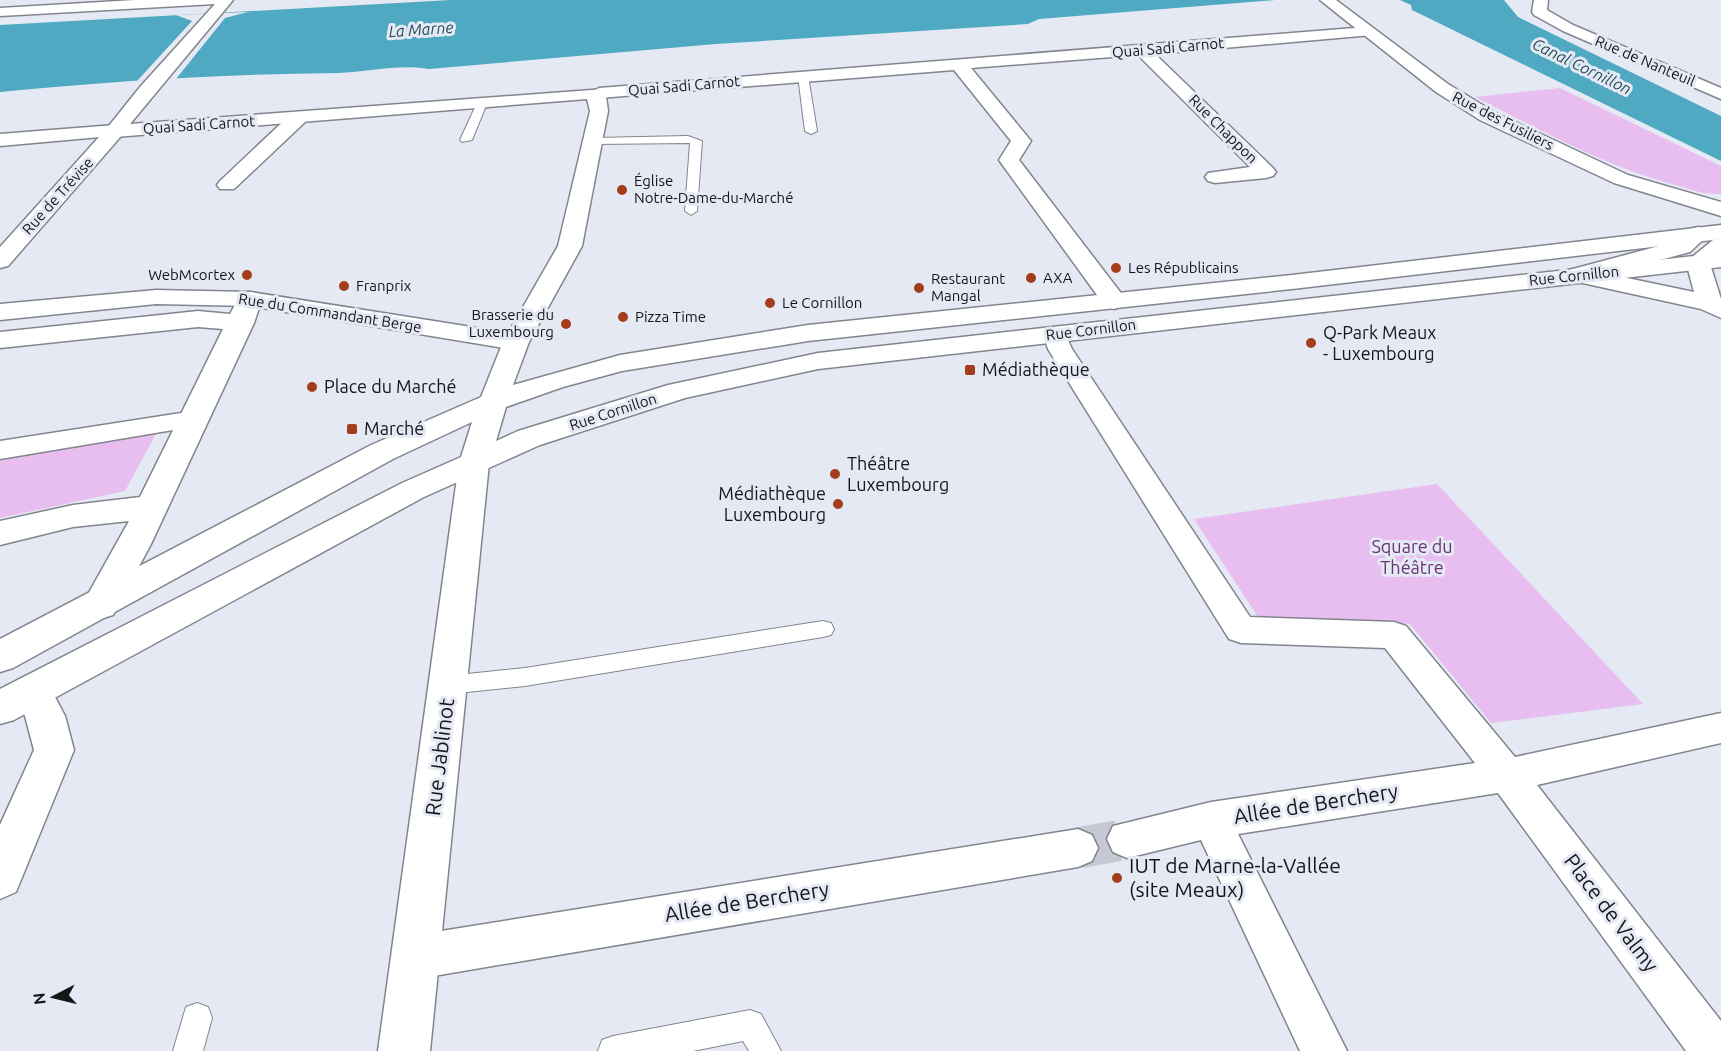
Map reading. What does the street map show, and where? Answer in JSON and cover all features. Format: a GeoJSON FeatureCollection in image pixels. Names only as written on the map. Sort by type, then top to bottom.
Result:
{"type":"FeatureCollection","features":[{"type":"Feature","properties":{"kind":"main road","name":"Rue de Trévise"},"geometry":{"type":"LineString","coordinates":[[0,261],[115,131],[211,12],[226,0]]}},
{"type":"Feature","properties":{"kind":"main road","name":"Rue de Nanteuil"},"geometry":{"type":"LineString","coordinates":[[1540,0],[1539,12],[1568,28],[1721,94]]}},
{"type":"Feature","properties":{"kind":"main road","name":"Rue des Fusiliers"},"geometry":{"type":"LineString","coordinates":[[1331,3],[1464,103],[1621,179],[1685,213],[1709,233]]}},
{"type":"Feature","properties":{"kind":"main road"},"geometry":{"type":"LineString","coordinates":[[0,12],[211,12]]}},
{"type":"Feature","properties":{"kind":"main road","name":"Quai Sadi Carnot"},"geometry":{"type":"LineString","coordinates":[[0,140],[482,102],[604,85],[803,76],[1367,32]]}},
{"type":"Feature","properties":{"kind":"main road","name":"Rue Chappon"},"geometry":{"type":"LineString","coordinates":[[1143,51],[1266,172],[1215,177]]}},
{"type":"Feature","properties":{"kind":"main road"},"geometry":{"type":"LineString","coordinates":[[958,64],[1021,141],[1009,160],[1114,301]]}},
{"type":"Feature","properties":{"kind":"main road","name":"Rue Jablinot"},"geometry":{"type":"LineString","coordinates":[[404,1051],[474,463],[493,402],[516,342],[570,246],[594,141],[599,111],[596,100],[604,85]]}},
{"type":"Feature","properties":{"kind":"main road"},"geometry":{"type":"LineString","coordinates":[[227,185],[298,118]]}},
{"type":"Feature","properties":{"kind":"main road","name":"Rue des Fusiliers"},"geometry":{"type":"LineString","coordinates":[[1621,179],[1716,207]]}},
{"type":"Feature","properties":{"kind":"main road"},"geometry":{"type":"LineString","coordinates":[[1578,276],[1682,247],[1709,233]]}},
{"type":"Feature","properties":{"kind":"main road","name":"Rue Cornillon"},"geometry":{"type":"LineString","coordinates":[[0,657],[372,458],[493,402],[553,381],[620,363],[682,351],[808,333],[1114,301],[1709,233]]}},
{"type":"Feature","properties":{"kind":"main road"},"geometry":{"type":"LineString","coordinates":[[1578,276],[1715,307],[1710,261],[1721,245]]}},
{"type":"Feature","properties":{"kind":"main road","name":"Rue Cornillon"},"geometry":{"type":"LineString","coordinates":[[16,699],[413,490],[529,438],[678,391],[818,361],[1710,261]]}},
{"type":"Feature","properties":{"kind":"main road","name":"Rue du Commandant Berge"},"geometry":{"type":"LineString","coordinates":[[0,312],[156,297],[245,311],[516,342]]}},
{"type":"Feature","properties":{"kind":"main road"},"geometry":{"type":"LineString","coordinates":[[100,605],[121,570],[245,311]]}},
{"type":"Feature","properties":{"kind":"main road","name":"Rue du Commandant Berge"},"geometry":{"type":"LineString","coordinates":[[0,340],[198,319],[245,311]]}},
{"type":"Feature","properties":{"kind":"main road"},"geometry":{"type":"LineString","coordinates":[[0,533],[73,516],[151,507]]}},
{"type":"Feature","properties":{"kind":"main road"},"geometry":{"type":"LineString","coordinates":[[0,877],[54,750],[45,716],[16,699]]}},
{"type":"Feature","properties":{"kind":"street","name":"Place de Valmy"},"geometry":{"type":"LineString","coordinates":[[1055,334],[1060,349],[1241,630],[1394,635],[1507,775],[1715,1051]]}},
{"type":"Feature","properties":{"kind":"street"},"geometry":{"type":"LineString","coordinates":[[0,450],[194,419]]}},
{"type":"Feature","properties":{"kind":"street","name":"Allée de Berchery"},"geometry":{"type":"LineString","coordinates":[[1127,839],[1211,820],[1507,775],[1721,728]]}},
{"type":"Feature","properties":{"kind":"street"},"geometry":{"type":"LineString","coordinates":[[1211,820],[1324,1051]]}},
{"type":"Feature","properties":{"kind":"street","name":"Allée de Berchery"},"geometry":{"type":"LineString","coordinates":[[416,957],[1078,848]]}},
{"type":"Feature","properties":{"kind":"lane"},"geometry":{"type":"LineString","coordinates":[[803,76],[811,131]]}},
{"type":"Feature","properties":{"kind":"lane"},"geometry":{"type":"LineString","coordinates":[[466,140],[482,102]]}},
{"type":"Feature","properties":{"kind":"lane"},"geometry":{"type":"LineString","coordinates":[[594,141],[688,139],[696,141],[691,211]]}},
{"type":"Feature","properties":{"kind":"lane"},"geometry":{"type":"LineString","coordinates":[[448,685],[525,677],[823,629]]}},
{"type":"Feature","properties":{"kind":"lane"},"geometry":{"type":"LineString","coordinates":[[188,1051],[197,1018]]}},
{"type":"Feature","properties":{"kind":"lane"},"geometry":{"type":"LineString","coordinates":[[613,1051],[750,1024],[766,1051]]}},
{"type":"Feature","properties":{"kind":"green space"},"geometry":{"type":"Polygon","coordinates":[[[1560,88],[1721,166],[1721,194],[1690,190],[1621,167],[1475,97],[1560,88]]]}},
{"type":"Feature","properties":{"kind":"green space"},"geometry":{"type":"Polygon","coordinates":[[[158,430],[125,491],[0,518],[0,455],[158,430]]]}},
{"type":"Feature","properties":{"kind":"green space","name":"Square du Théâtre"},"geometry":{"type":"Polygon","coordinates":[[[1437,484],[1643,704],[1491,723],[1410,624],[1258,617],[1194,519],[1437,484]]]}},
{"type":"Feature","properties":{"kind":"water","name":"La Marne"},"geometry":{"type":"Polygon","coordinates":[[[451,0],[1275,0],[1039,19],[1028,24],[716,44],[429,69],[406,67],[338,73],[169,79],[0,92],[0,25],[451,0]]]}},
{"type":"Feature","properties":{"kind":"water","name":"Canal Cornillon"},"geometry":{"type":"Polygon","coordinates":[[[1400,0],[1504,0],[1518,17],[1721,116],[1721,161],[1412,10],[1411,5],[1400,0]]]}},
{"type":"Feature","properties":{"kind":"pier"},"geometry":{"type":"Polygon","coordinates":[[[248,12],[225,18],[176,79],[137,81],[192,21],[176,15],[248,12]]]}},
{"type":"Feature","properties":{"kind":"tunnel"},"geometry":{"type":"LineString","coordinates":[[1078,848],[1127,839]]}},
{"type":"Feature","properties":{"kind":"place","name":"Église Notre-Dame-du-Marché"},"geometry":{"type":"Point","coordinates":[622,190]}},
{"type":"Feature","properties":{"kind":"place","name":"Les Républicains"},"geometry":{"type":"Point","coordinates":[1116,268]}},
{"type":"Feature","properties":{"kind":"place","name":"WebMcortex"},"geometry":{"type":"Point","coordinates":[247,275]}},
{"type":"Feature","properties":{"kind":"place","name":"AXA"},"geometry":{"type":"Point","coordinates":[1031,278]}},
{"type":"Feature","properties":{"kind":"place","name":"Franprix"},"geometry":{"type":"Point","coordinates":[344,286]}},
{"type":"Feature","properties":{"kind":"place","name":"Restaurant Mangal"},"geometry":{"type":"Point","coordinates":[919,288]}},
{"type":"Feature","properties":{"kind":"place","name":"Le Cornillon"},"geometry":{"type":"Point","coordinates":[770,303]}},
{"type":"Feature","properties":{"kind":"place","name":"Pizza Time"},"geometry":{"type":"Point","coordinates":[623,317]}},
{"type":"Feature","properties":{"kind":"place","name":"Brasserie du Luxembourg"},"geometry":{"type":"Point","coordinates":[566,324]}},
{"type":"Feature","properties":{"kind":"place","name":"Q-Park Meaux - Luxembourg"},"geometry":{"type":"Point","coordinates":[1311,343]}},
{"type":"Feature","properties":{"kind":"place","name":"Médiathèque"},"geometry":{"type":"Point","coordinates":[970,370]}},
{"type":"Feature","properties":{"kind":"place","name":"Place du Marché"},"geometry":{"type":"Point","coordinates":[312,387]}},
{"type":"Feature","properties":{"kind":"place","name":"Marché"},"geometry":{"type":"Point","coordinates":[352,429]}},
{"type":"Feature","properties":{"kind":"place","name":"Théâtre Luxembourg"},"geometry":{"type":"Point","coordinates":[835,474]}},
{"type":"Feature","properties":{"kind":"place","name":"Médiathèque Luxembourg"},"geometry":{"type":"Point","coordinates":[838,504]}},
{"type":"Feature","properties":{"kind":"place","name":"IUT de Marne-la-Vallée (site Meaux)"},"geometry":{"type":"Point","coordinates":[1117,878]}}]}
